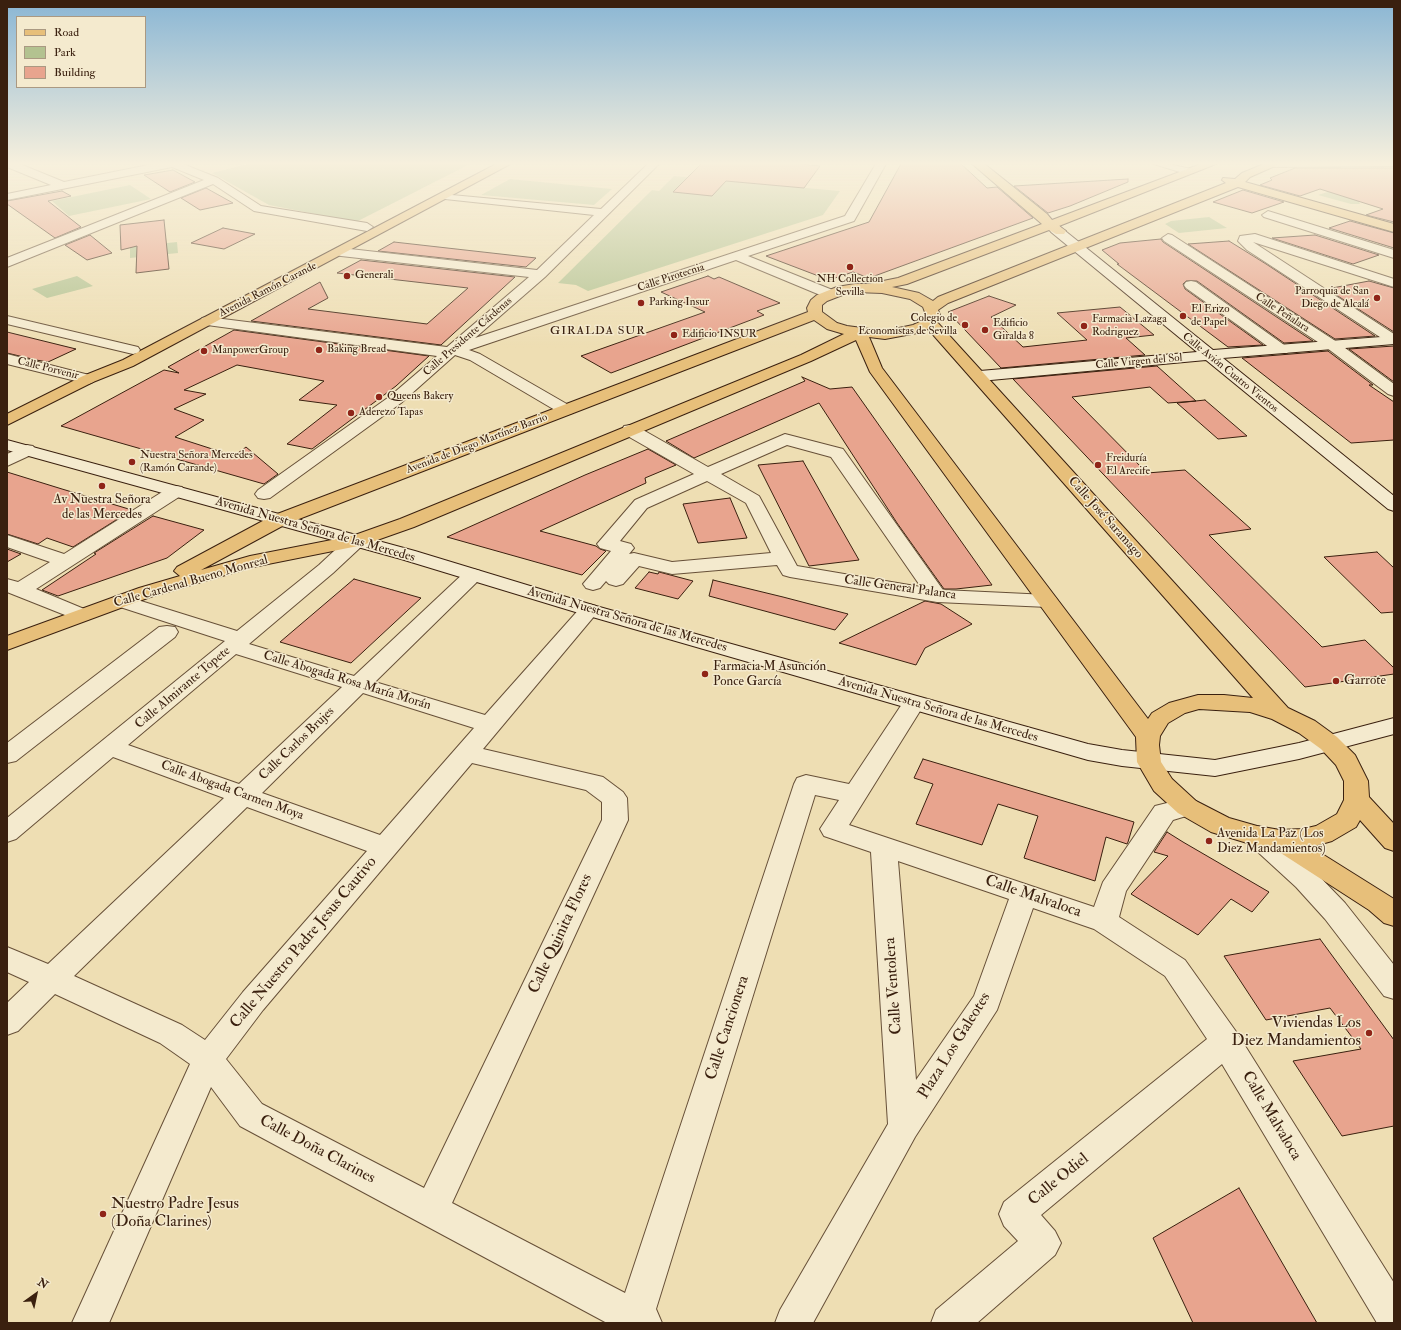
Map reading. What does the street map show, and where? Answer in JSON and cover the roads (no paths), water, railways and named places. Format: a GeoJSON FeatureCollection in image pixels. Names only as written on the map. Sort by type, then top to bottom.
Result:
{"type":"FeatureCollection","features":[{"type":"Feature","properties":{"kind":"main road","name":"Avenida Ramón Carande"},"geometry":{"type":"LineString","coordinates":[[88,380],[115,359],[375,224]]}},
{"type":"Feature","properties":{"kind":"main road","name":"Avenida Ramón Carande"},"geometry":{"type":"LineString","coordinates":[[7,420],[88,380],[128,363],[393,224]]}},
{"type":"Feature","properties":{"kind":"main road"},"geometry":{"type":"LineString","coordinates":[[1113,232],[1084,235],[1055,225],[902,282],[870,288],[855,288],[830,294],[816,303],[814,308],[816,314],[832,326],[859,333],[885,335],[908,332],[924,326],[930,315],[943,300],[1133,224]]}},
{"type":"Feature","properties":{"kind":"main road"},"geometry":{"type":"LineString","coordinates":[[1380,224],[1394,228]]}},
{"type":"Feature","properties":{"kind":"main road","name":"Calle José Saramago"},"geometry":{"type":"LineString","coordinates":[[870,288],[894,290],[914,296],[928,304],[930,315],[946,341],[980,376],[1280,714]]}},
{"type":"Feature","properties":{"kind":"main road","name":"Avenida de Diego Martínez Barrio"},"geometry":{"type":"LineString","coordinates":[[146,592],[279,520],[816,314]]}},
{"type":"Feature","properties":{"kind":"main road"},"geometry":{"type":"LineString","coordinates":[[859,333],[859,356]]}},
{"type":"Feature","properties":{"kind":"main road"},"geometry":{"type":"LineString","coordinates":[[356,541],[407,523],[808,357],[859,333]]}},
{"type":"Feature","properties":{"kind":"main road"},"geometry":{"type":"LineString","coordinates":[[808,357],[831,353],[859,356],[874,369],[1148,736]]}},
{"type":"Feature","properties":{"kind":"main road","name":"Calle Cardenal Bueno Monreal"},"geometry":{"type":"LineString","coordinates":[[7,643],[146,592],[250,562],[356,541]]}},
{"type":"Feature","properties":{"kind":"main road"},"geometry":{"type":"LineString","coordinates":[[1198,702],[1224,702],[1245,704],[1280,714],[1306,726],[1329,743],[1346,761],[1356,781],[1357,800],[1347,820],[1323,834],[1303,839],[1268,838],[1220,825],[1187,807],[1163,785],[1149,762],[1147,746],[1148,736],[1160,718],[1176,708],[1198,702]]}},
{"type":"Feature","properties":{"kind":"main road"},"geometry":{"type":"LineString","coordinates":[[1357,800],[1394,841]]}},
{"type":"Feature","properties":{"kind":"main road"},"geometry":{"type":"LineString","coordinates":[[1268,838],[1379,902],[1394,915]]}},
{"type":"Feature","properties":{"kind":"street"},"geometry":{"type":"LineString","coordinates":[[7,262],[103,224]]}},
{"type":"Feature","properties":{"kind":"street"},"geometry":{"type":"LineString","coordinates":[[344,224],[367,228]]}},
{"type":"Feature","properties":{"kind":"street","name":"Calle Presidente Cárdenas"},"geometry":{"type":"LineString","coordinates":[[264,494],[395,400],[540,274],[592,224]]}},
{"type":"Feature","properties":{"kind":"street","name":"Calle Pirotecnia"},"geometry":{"type":"LineString","coordinates":[[454,350],[832,224]]}},
{"type":"Feature","properties":{"kind":"street"},"geometry":{"type":"LineString","coordinates":[[1297,224],[1394,254]]}},
{"type":"Feature","properties":{"kind":"street","name":"Calle Avión Cuatro Vientos"},"geometry":{"type":"LineString","coordinates":[[1055,225],[1076,247],[1394,505]]}},
{"type":"Feature","properties":{"kind":"street","name":"Calle Peñalara"},"geometry":{"type":"LineString","coordinates":[[1168,238],[1332,345],[1394,391]]}},
{"type":"Feature","properties":{"kind":"street"},"geometry":{"type":"LineString","coordinates":[[1394,283],[1255,238],[1244,239],[1244,241],[1251,247],[1394,340]]}},
{"type":"Feature","properties":{"kind":"street"},"geometry":{"type":"LineString","coordinates":[[341,252],[540,274]]}},
{"type":"Feature","properties":{"kind":"street"},"geometry":{"type":"LineString","coordinates":[[736,256],[830,294]]}},
{"type":"Feature","properties":{"kind":"street"},"geometry":{"type":"LineString","coordinates":[[1191,286],[1282,350]]}},
{"type":"Feature","properties":{"kind":"street"},"geometry":{"type":"LineString","coordinates":[[495,314],[497,321],[504,324],[524,326],[535,323]]}},
{"type":"Feature","properties":{"kind":"street"},"geometry":{"type":"LineString","coordinates":[[7,320],[133,350]]}},
{"type":"Feature","properties":{"kind":"street"},"geometry":{"type":"LineString","coordinates":[[207,321],[443,352],[454,350],[475,357],[566,410]]}},
{"type":"Feature","properties":{"kind":"street","name":"Calle Virgen del Sol"},"geometry":{"type":"LineString","coordinates":[[980,376],[1394,340]]}},
{"type":"Feature","properties":{"kind":"street","name":"Calle Porvenir"},"geometry":{"type":"LineString","coordinates":[[7,359],[88,380]]}},
{"type":"Feature","properties":{"kind":"street","name":"Calle General Palanca"},"geometry":{"type":"LineString","coordinates":[[630,430],[753,500],[790,570],[937,596],[1048,601]]}},
{"type":"Feature","properties":{"kind":"street"},"geometry":{"type":"LineString","coordinates":[[784,558],[672,568],[634,559],[601,587],[624,548],[607,544],[641,504],[785,439],[837,453],[937,596]]}},
{"type":"Feature","properties":{"kind":"street","name":"Avenida Nuestra Señora de las Mercedes"},"geometry":{"type":"LineString","coordinates":[[7,445],[356,541],[589,610],[1088,752],[1149,762],[1215,768],[1329,743],[1394,726]]}},
{"type":"Feature","properties":{"kind":"street"},"geometry":{"type":"LineString","coordinates":[[7,461],[27,450]]}},
{"type":"Feature","properties":{"kind":"street"},"geometry":{"type":"LineString","coordinates":[[14,587],[66,561],[176,491]]}},
{"type":"Feature","properties":{"kind":"street"},"geometry":{"type":"LineString","coordinates":[[7,541],[66,561]]}},
{"type":"Feature","properties":{"kind":"street","name":"Calle Almirante Topete"},"geometry":{"type":"LineString","coordinates":[[7,832],[326,569],[356,541]]}},
{"type":"Feature","properties":{"kind":"street","name":"Calle Carlos Brujes"},"geometry":{"type":"LineString","coordinates":[[7,1022],[473,575]]}},
{"type":"Feature","properties":{"kind":"street"},"geometry":{"type":"LineString","coordinates":[[14,587],[82,615]]}},
{"type":"Feature","properties":{"kind":"street","name":"Calle Abogada Rosa María Morán"},"geometry":{"type":"LineString","coordinates":[[121,601],[222,632],[236,643],[359,685],[490,725]]}},
{"type":"Feature","properties":{"kind":"street","name":"Calle Nuestro Padre Jesus Cautivo"},"geometry":{"type":"LineString","coordinates":[[90,1323],[208,1059],[253,1001],[589,610]]}},
{"type":"Feature","properties":{"kind":"street"},"geometry":{"type":"LineString","coordinates":[[7,755],[167,632]]}},
{"type":"Feature","properties":{"kind":"street"},"geometry":{"type":"LineString","coordinates":[[855,794],[914,703]]}},
{"type":"Feature","properties":{"kind":"street","name":"Calle Abogada Carmen Moya"},"geometry":{"type":"LineString","coordinates":[[110,747],[385,847]]}},
{"type":"Feature","properties":{"kind":"street","name":"Calle Quinita Flores"},"geometry":{"type":"LineString","coordinates":[[430,1210],[615,820],[614,798],[594,782],[466,753]]}},
{"type":"Feature","properties":{"kind":"street","name":"Calle Cancionera"},"geometry":{"type":"LineString","coordinates":[[640,1321],[806,784],[855,794]]}},
{"type":"Feature","properties":{"kind":"street","name":"Calle Malvaloca"},"geometry":{"type":"LineString","coordinates":[[855,794],[833,829],[1104,921],[1174,968],[1226,1042],[1394,1317]]}},
{"type":"Feature","properties":{"kind":"street"},"geometry":{"type":"LineString","coordinates":[[1104,921],[1114,889],[1164,813],[1187,807]]}},
{"type":"Feature","properties":{"kind":"street"},"geometry":{"type":"LineString","coordinates":[[1268,838],[1335,911],[1394,987]]}},
{"type":"Feature","properties":{"kind":"street","name":"Calle Ventolera"},"geometry":{"type":"LineString","coordinates":[[884,847],[904,1126]]}},
{"type":"Feature","properties":{"kind":"street","name":"Plaza Los Galeotes"},"geometry":{"type":"LineString","coordinates":[[793,1323],[904,1126],[987,1001],[1024,895]]}},
{"type":"Feature","properties":{"kind":"street","name":"Calle Doña Clarines"},"geometry":{"type":"LineString","coordinates":[[7,959],[172,1034],[208,1059],[251,1115],[640,1321]]}},
{"type":"Feature","properties":{"kind":"street","name":"Calle Odiel"},"geometry":{"type":"LineString","coordinates":[[949,1323],[1043,1243],[1016,1214],[1226,1042]]}},
{"type":"Feature","properties":{"kind":"place","name":"NH Collection Sevilla"},"geometry":{"type":"Point","coordinates":[850,267]}},
{"type":"Feature","properties":{"kind":"place","name":"Generali"},"geometry":{"type":"Point","coordinates":[347,276]}},
{"type":"Feature","properties":{"kind":"place","name":"Parroquia de San Diego de Alcalá"},"geometry":{"type":"Point","coordinates":[1377,298]}},
{"type":"Feature","properties":{"kind":"place","name":"Parking Insur"},"geometry":{"type":"Point","coordinates":[641,303]}},
{"type":"Feature","properties":{"kind":"place","name":"El Erizo de Papel"},"geometry":{"type":"Point","coordinates":[1183,316]}},
{"type":"Feature","properties":{"kind":"place","name":"Colegio de Economistas de Sevilla"},"geometry":{"type":"Point","coordinates":[965,325]}},
{"type":"Feature","properties":{"kind":"place","name":"Farmacia Lazaga Rodriguez"},"geometry":{"type":"Point","coordinates":[1084,326]}},
{"type":"Feature","properties":{"kind":"place","name":"Edificio Giralda 8"},"geometry":{"type":"Point","coordinates":[985,330]}},
{"type":"Feature","properties":{"kind":"place","name":"Edificio INSUR"},"geometry":{"type":"Point","coordinates":[674,335]}},
{"type":"Feature","properties":{"kind":"place","name":"Baking Bread"},"geometry":{"type":"Point","coordinates":[319,350]}},
{"type":"Feature","properties":{"kind":"place","name":"ManpowerGroup"},"geometry":{"type":"Point","coordinates":[204,351]}},
{"type":"Feature","properties":{"kind":"place","name":"Queens Bakery"},"geometry":{"type":"Point","coordinates":[379,397]}},
{"type":"Feature","properties":{"kind":"place","name":"Aderezo Tapas"},"geometry":{"type":"Point","coordinates":[351,413]}},
{"type":"Feature","properties":{"kind":"place","name":"Nuestra Señora Mercedes (Ramón Carande)"},"geometry":{"type":"Point","coordinates":[132,462]}},
{"type":"Feature","properties":{"kind":"place","name":"Freiduría El Arecife"},"geometry":{"type":"Point","coordinates":[1098,465]}},
{"type":"Feature","properties":{"kind":"place","name":"Av Nuestra Señora de las Mercedes"},"geometry":{"type":"Point","coordinates":[102,486]}},
{"type":"Feature","properties":{"kind":"place","name":"Farmacia M Asunción Ponce García"},"geometry":{"type":"Point","coordinates":[705,674]}},
{"type":"Feature","properties":{"kind":"place","name":"Garrote"},"geometry":{"type":"Point","coordinates":[1336,681]}},
{"type":"Feature","properties":{"kind":"place","name":"Avenida La Paz (Los Diez Mandamientos)"},"geometry":{"type":"Point","coordinates":[1209,841]}},
{"type":"Feature","properties":{"kind":"place","name":"Viviendas Los Diez Mandamientos"},"geometry":{"type":"Point","coordinates":[1369,1033]}},
{"type":"Feature","properties":{"kind":"place","name":"Nuestro Padre Jesus (Doña Clarines)"},"geometry":{"type":"Point","coordinates":[103,1214]}},
{"type":"Feature","properties":{"kind":"district","name":"GIRALDA SUR"},"geometry":{"type":"Point","coordinates":[598,331]}}]}
